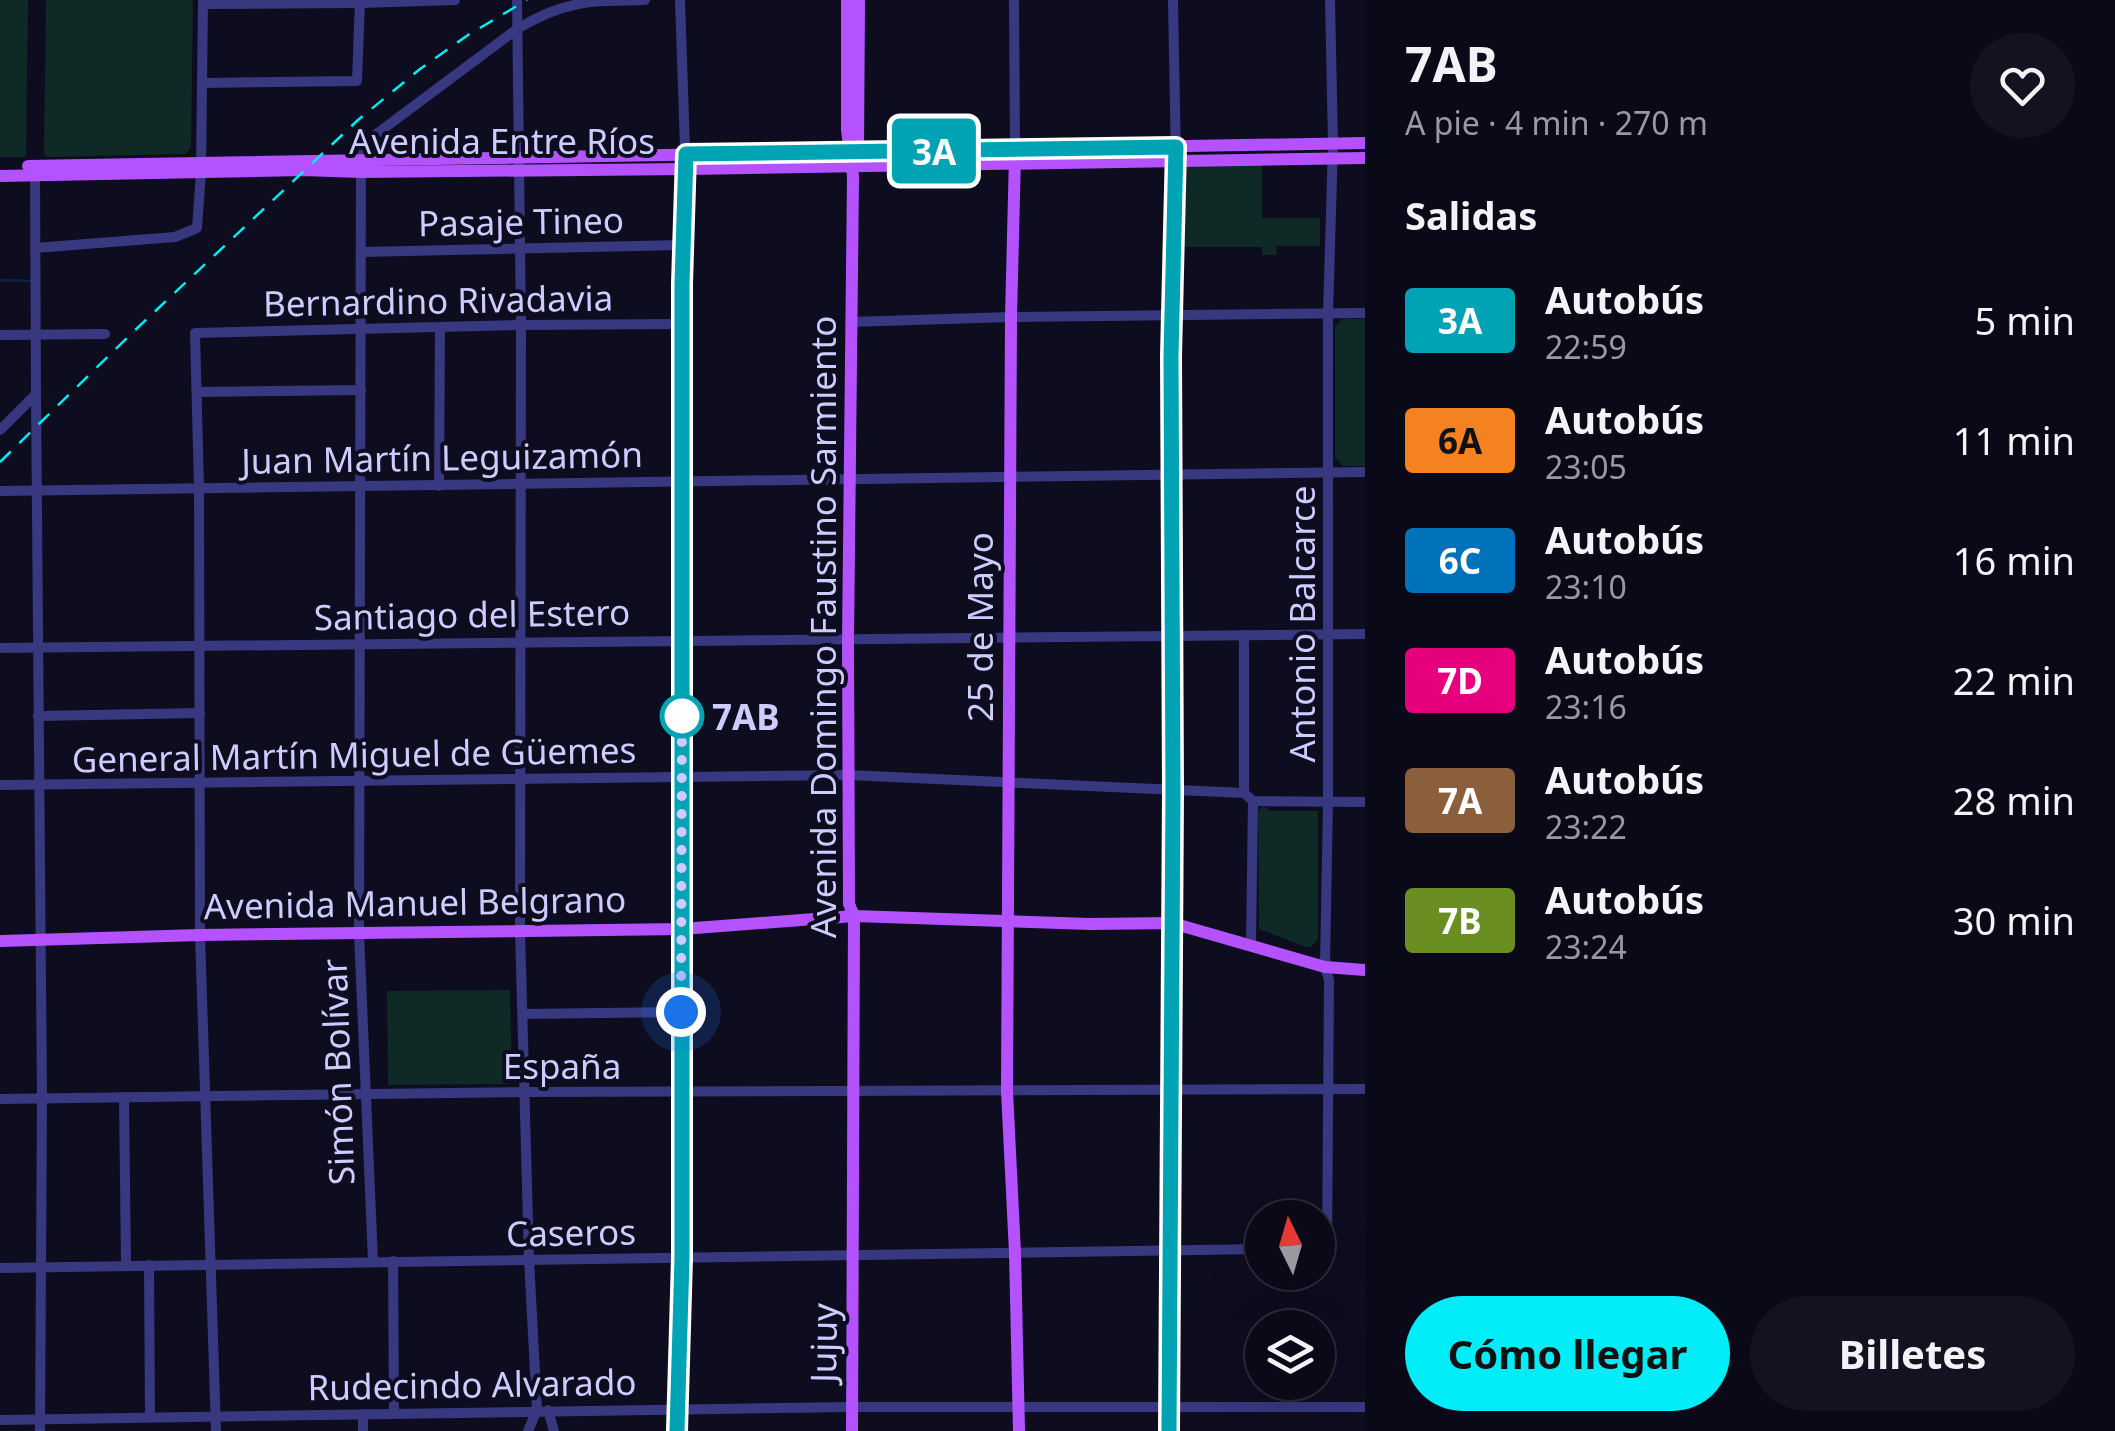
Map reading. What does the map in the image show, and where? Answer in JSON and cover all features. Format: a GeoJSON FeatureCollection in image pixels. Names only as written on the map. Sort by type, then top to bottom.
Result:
{"type":"FeatureCollection","features":[{"type":"Feature","properties":{"kind":"main road","name":"Avenida Domingo Faustino Sarmiento"},"geometry":{"type":"LineString","coordinates":[[847,0],[847,130],[854,157]]}},
{"type":"Feature","properties":{"kind":"main road","name":"Avenida Domingo Faustino Sarmiento"},"geometry":{"type":"LineString","coordinates":[[854,1255],[854,916],[849,904],[848,640],[858,0]]}},
{"type":"Feature","properties":{"kind":"main road","name":"Avenida Entre Ríos"},"geometry":{"type":"LineString","coordinates":[[0,176],[35,171],[293,166],[1333,151],[1365,143]]}},
{"type":"Feature","properties":{"kind":"main road","name":"Avenida Entre Ríos"},"geometry":{"type":"LineString","coordinates":[[1333,151],[1365,158]]}},
{"type":"Feature","properties":{"kind":"main road","name":"25 de Mayo"},"geometry":{"type":"LineString","coordinates":[[1015,156],[1007,1091],[1019,1431]]}},
{"type":"Feature","properties":{"kind":"main road","name":"Avenida Entre Ríos"},"geometry":{"type":"LineString","coordinates":[[0,167],[35,171]]}},
{"type":"Feature","properties":{"kind":"main road","name":"Avenida Manuel Belgrano"},"geometry":{"type":"LineString","coordinates":[[0,941],[200,934],[682,929],[854,916],[1172,923],[1324,966],[1365,970]]}},
{"type":"Feature","properties":{"kind":"main road","name":"Jujuy"},"geometry":{"type":"LineString","coordinates":[[852,1431],[854,1255]]}},
{"type":"Feature","properties":{"kind":"street"},"geometry":{"type":"LineString","coordinates":[[36,248],[175,237],[197,228],[203,2],[455,0]]}},
{"type":"Feature","properties":{"kind":"street"},"geometry":{"type":"LineString","coordinates":[[517,0],[520,930],[529,1259],[542,1410],[554,1431]]}},
{"type":"Feature","properties":{"kind":"street"},"geometry":{"type":"LineString","coordinates":[[360,166],[368,141],[543,14],[581,3],[645,0]]}},
{"type":"Feature","properties":{"kind":"street"},"geometry":{"type":"LineString","coordinates":[[677,1431],[682,1258],[682,245],[686,162],[680,0]]}},
{"type":"Feature","properties":{"kind":"street","name":"25 de Mayo"},"geometry":{"type":"LineString","coordinates":[[1014,0],[1015,156]]}},
{"type":"Feature","properties":{"kind":"street"},"geometry":{"type":"LineString","coordinates":[[1169,1431],[1171,316],[1176,154],[1173,0]]}},
{"type":"Feature","properties":{"kind":"street","name":"Antonio Balcarce"},"geometry":{"type":"LineString","coordinates":[[1324,1200],[1328,1089],[1328,980],[1324,966],[1328,314],[1333,151],[1330,0]]}},
{"type":"Feature","properties":{"kind":"street"},"geometry":{"type":"LineString","coordinates":[[202,83],[357,81],[360,2]]}},
{"type":"Feature","properties":{"kind":"street","name":"Simón Bolívar"},"geometry":{"type":"LineString","coordinates":[[360,166],[359,933],[373,1261]]}},
{"type":"Feature","properties":{"kind":"street"},"geometry":{"type":"LineString","coordinates":[[35,171],[42,1099],[40,1425]]}},
{"type":"Feature","properties":{"kind":"street","name":"Pasaje Tineo"},"geometry":{"type":"LineString","coordinates":[[362,252],[682,245]]}},
{"type":"Feature","properties":{"kind":"street"},"geometry":{"type":"LineString","coordinates":[[850,322],[1365,313]]}},
{"type":"Feature","properties":{"kind":"street","name":"Bernardino Rivadavia"},"geometry":{"type":"LineString","coordinates":[[198,392],[195,333],[682,324]]}},
{"type":"Feature","properties":{"kind":"street"},"geometry":{"type":"LineString","coordinates":[[439,486],[440,328]]}},
{"type":"Feature","properties":{"kind":"street"},"geometry":{"type":"LineString","coordinates":[[0,335],[105,334]]}},
{"type":"Feature","properties":{"kind":"street"},"geometry":{"type":"LineString","coordinates":[[216,1431],[200,934],[198,392],[361,390]]}},
{"type":"Feature","properties":{"kind":"street"},"geometry":{"type":"LineString","coordinates":[[0,430],[36,394]]}},
{"type":"Feature","properties":{"kind":"street"},"geometry":{"type":"LineString","coordinates":[[0,412],[20,412]]}},
{"type":"Feature","properties":{"kind":"street","name":"Juan Martín Leguizamón"},"geometry":{"type":"LineString","coordinates":[[0,491],[1365,472]]}},
{"type":"Feature","properties":{"kind":"street","name":"Santiago del Estero"},"geometry":{"type":"LineString","coordinates":[[0,648],[1365,634]]}},
{"type":"Feature","properties":{"kind":"street"},"geometry":{"type":"LineString","coordinates":[[1244,635],[1250,944]]}},
{"type":"Feature","properties":{"kind":"street"},"geometry":{"type":"LineString","coordinates":[[38,716],[200,713]]}},
{"type":"Feature","properties":{"kind":"street","name":"General Martín Miguel de Güemes"},"geometry":{"type":"LineString","coordinates":[[0,785],[848,776],[1365,802]]}},
{"type":"Feature","properties":{"kind":"street"},"geometry":{"type":"LineString","coordinates":[[523,1014],[681,1012]]}},
{"type":"Feature","properties":{"kind":"street","name":"España"},"geometry":{"type":"LineString","coordinates":[[0,1099],[526,1092],[1365,1089]]}},
{"type":"Feature","properties":{"kind":"street"},"geometry":{"type":"LineString","coordinates":[[124,1097],[126,1264]]}},
{"type":"Feature","properties":{"kind":"street","name":"Caseros"},"geometry":{"type":"LineString","coordinates":[[0,1268],[1245,1249]]}},
{"type":"Feature","properties":{"kind":"street"},"geometry":{"type":"LineString","coordinates":[[393,1262],[394,1413]]}},
{"type":"Feature","properties":{"kind":"street"},"geometry":{"type":"LineString","coordinates":[[149,1265],[150,1417]]}},
{"type":"Feature","properties":{"kind":"street","name":"Rudecindo Alvarado"},"geometry":{"type":"LineString","coordinates":[[0,1420],[40,1425],[150,1417],[852,1406],[1365,1407]]}},
{"type":"Feature","properties":{"kind":"street"},"geometry":{"type":"LineString","coordinates":[[528,1431],[542,1410]]}},
{"type":"Feature","properties":{"kind":"street"},"geometry":{"type":"LineString","coordinates":[[362,1414],[362,1431]]}},
{"type":"Feature","properties":{"kind":"street"},"geometry":{"type":"LineString","coordinates":[[129,1418],[130,1431]]}},
{"type":"Feature","properties":{"kind":"green space"},"geometry":{"type":"Polygon","coordinates":[[[0,0],[28,0],[24,157],[0,157],[0,0]]]}},
{"type":"Feature","properties":{"kind":"green space"},"geometry":{"type":"Polygon","coordinates":[[[46,0],[193,0],[191,148],[185,154],[47,157],[46,0]]]}},
{"type":"Feature","properties":{"kind":"green space"},"geometry":{"type":"Polygon","coordinates":[[[1188,165],[1262,165],[1262,218],[1320,218],[1320,246],[1277,246],[1276,255],[1262,255],[1262,247],[1181,247],[1182,169],[1188,165]]]}},
{"type":"Feature","properties":{"kind":"green space"},"geometry":{"type":"Polygon","coordinates":[[[1342,319],[1365,319],[1365,466],[1343,466],[1335,458],[1335,326],[1342,319]]]}},
{"type":"Feature","properties":{"kind":"green space"},"geometry":{"type":"Polygon","coordinates":[[[1262,807],[1269,811],[1318,811],[1318,939],[1311,947],[1259,929],[1258,811],[1262,807]]]}},
{"type":"Feature","properties":{"kind":"green space"},"geometry":{"type":"Polygon","coordinates":[[[510,990],[512,1080],[508,1084],[388,1085],[387,991],[510,990]]]}},
{"type":"Feature","properties":{"kind":"waterway"},"geometry":{"type":"LineString","coordinates":[[0,280],[31,281]]}},
{"type":"Feature","properties":{"kind":"railway"},"geometry":{"type":"LineString","coordinates":[[0,462],[358,120],[420,69],[527,0]]}},
{"type":"Feature","properties":{"kind":"bus line","name":"3A"},"geometry":{"type":"LineString","coordinates":[[677,1431],[682,1258],[682,245],[686,154],[1176,147],[1171,316],[1169,1431]]}},
{"type":"Feature","properties":{"kind":"place","name":"7AB"},"geometry":{"type":"Point","coordinates":[682,716]}},
{"type":"Feature","properties":{"kind":"route"},"geometry":{"type":"LineString","coordinates":[[681,1012],[682,709],[682,716]]}}]}
